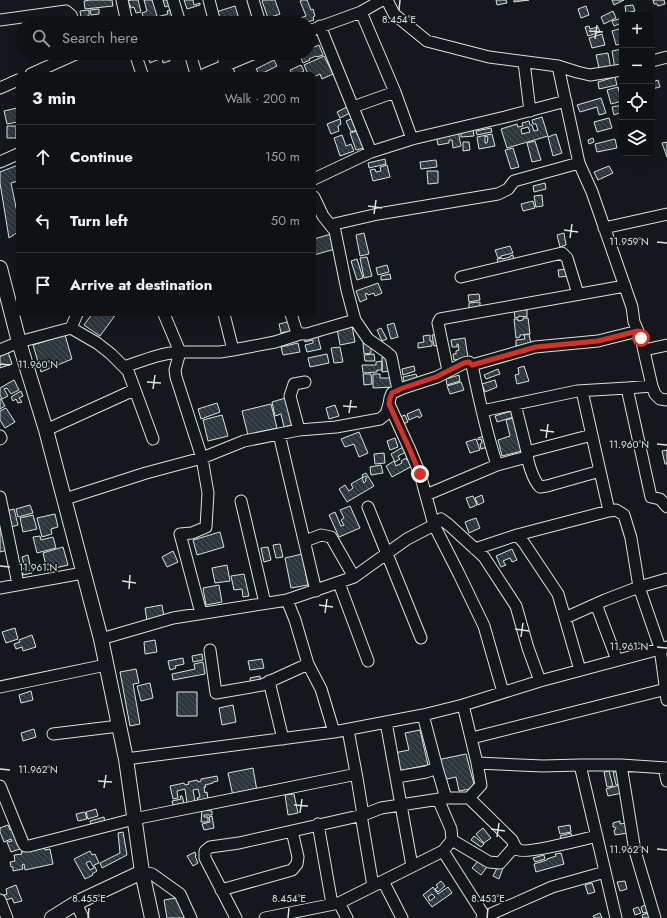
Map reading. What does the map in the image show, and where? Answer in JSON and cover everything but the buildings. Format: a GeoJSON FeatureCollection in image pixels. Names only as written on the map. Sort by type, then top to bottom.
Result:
{"type":"FeatureCollection","features":[{"type":"Feature","properties":{"kind":"street"},"geometry":{"type":"LineString","coordinates":[[122,0],[125,16]]}},
{"type":"Feature","properties":{"kind":"street"},"geometry":{"type":"LineString","coordinates":[[173,0],[178,16]]}},
{"type":"Feature","properties":{"kind":"street"},"geometry":{"type":"LineString","coordinates":[[209,0],[213,16]]}},
{"type":"Feature","properties":{"kind":"street"},"geometry":{"type":"LineString","coordinates":[[253,0],[258,16]]}},
{"type":"Feature","properties":{"kind":"street"},"geometry":{"type":"LineString","coordinates":[[387,0],[394,14],[427,42],[489,57],[558,66],[590,75],[619,70]]}},
{"type":"Feature","properties":{"kind":"street"},"geometry":{"type":"LineString","coordinates":[[316,28],[361,12],[376,2]]}},
{"type":"Feature","properties":{"kind":"street"},"geometry":{"type":"LineString","coordinates":[[26,16],[66,10],[71,16]]}},
{"type":"Feature","properties":{"kind":"street"},"geometry":{"type":"LineString","coordinates":[[361,12],[395,92],[412,139]]}},
{"type":"Feature","properties":{"kind":"street"},"geometry":{"type":"LineString","coordinates":[[0,20],[16,18]]}},
{"type":"Feature","properties":{"kind":"street"},"geometry":{"type":"LineString","coordinates":[[320,26],[371,152]]}},
{"type":"Feature","properties":{"kind":"street"},"geometry":{"type":"LineString","coordinates":[[655,60],[667,57]]}},
{"type":"Feature","properties":{"kind":"street"},"geometry":{"type":"LineString","coordinates":[[35,72],[62,60]]}},
{"type":"Feature","properties":{"kind":"street"},"geometry":{"type":"LineString","coordinates":[[137,60],[141,72]]}},
{"type":"Feature","properties":{"kind":"street"},"geometry":{"type":"LineString","coordinates":[[192,60],[195,72]]}},
{"type":"Feature","properties":{"kind":"street"},"geometry":{"type":"LineString","coordinates":[[224,60],[227,70]]}},
{"type":"Feature","properties":{"kind":"street"},"geometry":{"type":"LineString","coordinates":[[216,72],[227,70],[243,60]]}},
{"type":"Feature","properties":{"kind":"street"},"geometry":{"type":"LineString","coordinates":[[524,62],[530,111]]}},
{"type":"Feature","properties":{"kind":"street"},"geometry":{"type":"LineString","coordinates":[[558,66],[579,163],[592,192],[632,307],[634,322],[641,338],[652,386],[655,394],[660,399],[667,400]]}},
{"type":"Feature","properties":{"kind":"street"},"geometry":{"type":"LineString","coordinates":[[0,88],[16,81]]}},
{"type":"Feature","properties":{"kind":"street"},"geometry":{"type":"LineString","coordinates":[[353,107],[395,92]]}},
{"type":"Feature","properties":{"kind":"street"},"geometry":{"type":"LineString","coordinates":[[316,178],[371,152],[412,139],[566,101]]}},
{"type":"Feature","properties":{"kind":"street"},"geometry":{"type":"LineString","coordinates":[[0,162],[16,155]]}},
{"type":"Feature","properties":{"kind":"street"},"geometry":{"type":"LineString","coordinates":[[330,225],[378,214],[498,194],[508,189],[514,181],[579,163]]}},
{"type":"Feature","properties":{"kind":"street"},"geometry":{"type":"LineString","coordinates":[[316,201],[323,216],[335,231],[347,290],[355,320],[368,339],[391,356],[398,390]]}},
{"type":"Feature","properties":{"kind":"street"},"geometry":{"type":"LineString","coordinates":[[604,228],[667,214]]}},
{"type":"Feature","properties":{"kind":"street"},"geometry":{"type":"LineString","coordinates":[[461,277],[562,253],[567,258],[578,294]]}},
{"type":"Feature","properties":{"kind":"street"},"geometry":{"type":"LineString","coordinates":[[0,268],[19,342],[65,499],[101,639],[126,759],[142,872],[152,918]]}},
{"type":"Feature","properties":{"kind":"street"},"geometry":{"type":"LineString","coordinates":[[448,371],[438,323],[440,319],[625,286]]}},
{"type":"Feature","properties":{"kind":"street"},"geometry":{"type":"LineString","coordinates":[[71,328],[76,316]]}},
{"type":"Feature","properties":{"kind":"street"},"geometry":{"type":"LineString","coordinates":[[165,316],[180,352],[175,370],[176,377],[202,458],[208,493],[206,527],[192,533],[180,534],[201,614]]}},
{"type":"Feature","properties":{"kind":"street"},"geometry":{"type":"LineString","coordinates":[[224,316],[233,350]]}},
{"type":"Feature","properties":{"kind":"street"},"geometry":{"type":"LineString","coordinates":[[292,316],[296,330],[300,334]]}},
{"type":"Feature","properties":{"kind":"street"},"geometry":{"type":"LineString","coordinates":[[124,367],[163,354],[180,352],[220,352],[275,342],[355,320]]}},
{"type":"Feature","properties":{"kind":"street"},"geometry":{"type":"LineString","coordinates":[[0,350],[19,342],[71,328],[97,343],[111,354],[128,371],[153,439]]}},
{"type":"Feature","properties":{"kind":"street"},"geometry":{"type":"LineString","coordinates":[[65,499],[146,473],[202,458],[244,441],[299,430],[336,427],[380,419],[386,414],[392,393],[436,377],[464,363],[469,362],[472,365],[536,347],[598,341],[638,331]]}},
{"type":"Feature","properties":{"kind":"street"},"geometry":{"type":"LineString","coordinates":[[644,350],[667,345]]}},
{"type":"Feature","properties":{"kind":"street"},"geometry":{"type":"LineString","coordinates":[[472,365],[489,439],[498,465]]}},
{"type":"Feature","properties":{"kind":"street"},"geometry":{"type":"LineString","coordinates":[[299,430],[290,396],[294,384],[305,382]]}},
{"type":"Feature","properties":{"kind":"street"},"geometry":{"type":"LineString","coordinates":[[482,411],[582,391],[652,386]]}},
{"type":"Feature","properties":{"kind":"street"},"geometry":{"type":"LineString","coordinates":[[627,388],[651,497],[660,499],[667,507]]}},
{"type":"Feature","properties":{"kind":"street"},"geometry":{"type":"LineString","coordinates":[[46,430],[134,390]]}},
{"type":"Feature","properties":{"kind":"street"},"geometry":{"type":"LineString","coordinates":[[582,391],[608,511]]}},
{"type":"Feature","properties":{"kind":"street"},"geometry":{"type":"LineString","coordinates":[[389,404],[420,474],[434,525],[484,626],[503,692]]}},
{"type":"Feature","properties":{"kind":"street"},"geometry":{"type":"LineString","coordinates":[[515,404],[527,455],[536,483],[540,487],[600,471]]}},
{"type":"Feature","properties":{"kind":"street"},"geometry":{"type":"LineString","coordinates":[[279,434],[316,590]]}},
{"type":"Feature","properties":{"kind":"street"},"geometry":{"type":"LineString","coordinates":[[426,495],[498,465],[592,435]]}},
{"type":"Feature","properties":{"kind":"street"},"geometry":{"type":"LineString","coordinates":[[0,497],[18,584]]}},
{"type":"Feature","properties":{"kind":"street"},"geometry":{"type":"LineString","coordinates":[[241,501],[265,603]]}},
{"type":"Feature","properties":{"kind":"street"},"geometry":{"type":"LineString","coordinates":[[368,507],[421,638]]}},
{"type":"Feature","properties":{"kind":"street"},"geometry":{"type":"LineString","coordinates":[[472,738],[666,688],[664,647],[639,587],[631,538],[624,515],[616,510],[608,511],[517,535],[475,549]]}},
{"type":"Feature","properties":{"kind":"street"},"geometry":{"type":"LineString","coordinates":[[101,639],[173,618],[287,600],[354,578],[407,539],[434,525],[441,519],[484,557],[516,606],[528,648],[540,681]]}},
{"type":"Feature","properties":{"kind":"street"},"geometry":{"type":"LineString","coordinates":[[304,541],[321,535],[331,537],[354,578]]}},
{"type":"Feature","properties":{"kind":"street"},"geometry":{"type":"LineString","coordinates":[[517,535],[558,594],[580,670]]}},
{"type":"Feature","properties":{"kind":"street"},"geometry":{"type":"LineString","coordinates":[[0,588],[83,573]]}},
{"type":"Feature","properties":{"kind":"street"},"geometry":{"type":"LineString","coordinates":[[565,618],[639,587],[667,579]]}},
{"type":"Feature","properties":{"kind":"street"},"geometry":{"type":"LineString","coordinates":[[339,583],[368,661]]}},
{"type":"Feature","properties":{"kind":"street"},"geometry":{"type":"LineString","coordinates":[[287,600],[308,664],[322,689],[334,732]]}},
{"type":"Feature","properties":{"kind":"street"},"geometry":{"type":"LineString","coordinates":[[596,604],[617,660]]}},
{"type":"Feature","properties":{"kind":"street"},"geometry":{"type":"LineString","coordinates":[[126,759],[348,730],[423,715],[463,705],[540,681],[664,647]]}},
{"type":"Feature","properties":{"kind":"street"},"geometry":{"type":"LineString","coordinates":[[210,650],[216,693],[262,684],[308,664]]}},
{"type":"Feature","properties":{"kind":"street"},"geometry":{"type":"LineString","coordinates":[[0,687],[106,665]]}},
{"type":"Feature","properties":{"kind":"street"},"geometry":{"type":"LineString","coordinates":[[269,681],[283,739]]}},
{"type":"Feature","properties":{"kind":"street"},"geometry":{"type":"LineString","coordinates":[[236,918],[205,858],[205,851],[210,847],[239,843],[292,831],[362,815],[381,808],[442,799],[468,798],[481,785],[478,763],[463,705]]}},
{"type":"Feature","properties":{"kind":"street"},"geometry":{"type":"LineString","coordinates":[[265,918],[286,916],[335,904],[443,851],[452,840],[451,829],[442,799],[437,768],[423,715]]}},
{"type":"Feature","properties":{"kind":"street"},"geometry":{"type":"LineString","coordinates":[[386,722],[412,866]]}},
{"type":"Feature","properties":{"kind":"street"},"geometry":{"type":"LineString","coordinates":[[53,734],[119,726]]}},
{"type":"Feature","properties":{"kind":"street"},"geometry":{"type":"LineString","coordinates":[[348,730],[362,815],[378,883],[402,918]]}},
{"type":"Feature","properties":{"kind":"street"},"geometry":{"type":"LineString","coordinates":[[478,763],[543,766],[580,764],[621,765],[666,768],[667,781]]}},
{"type":"Feature","properties":{"kind":"street"},"geometry":{"type":"LineString","coordinates":[[580,764],[616,918]]}},
{"type":"Feature","properties":{"kind":"street"},"geometry":{"type":"LineString","coordinates":[[621,765],[635,851],[655,918]]}},
{"type":"Feature","properties":{"kind":"street"},"geometry":{"type":"LineString","coordinates":[[397,777],[426,772],[437,768]]}},
{"type":"Feature","properties":{"kind":"street"},"geometry":{"type":"LineString","coordinates":[[0,786],[23,843],[25,846],[29,846],[134,819],[352,775],[357,778]]}},
{"type":"Feature","properties":{"kind":"street"},"geometry":{"type":"LineString","coordinates":[[468,798],[512,840],[514,846],[518,850],[533,850],[597,836]]}},
{"type":"Feature","properties":{"kind":"street"},"geometry":{"type":"LineString","coordinates":[[318,824],[335,904],[347,918]]}},
{"type":"Feature","properties":{"kind":"street"},"geometry":{"type":"LineString","coordinates":[[221,890],[292,870],[297,864],[298,857],[292,831]]}},
{"type":"Feature","properties":{"kind":"street"},"geometry":{"type":"LineString","coordinates":[[452,840],[490,862],[500,863],[514,846]]}},
{"type":"Feature","properties":{"kind":"street"},"geometry":{"type":"LineString","coordinates":[[443,851],[483,917],[552,887],[605,872]]}},
{"type":"Feature","properties":{"kind":"street"},"geometry":{"type":"LineString","coordinates":[[52,918],[76,903],[142,872],[152,874],[180,894],[191,918]]}},
{"type":"Feature","properties":{"kind":"street"},"geometry":{"type":"LineString","coordinates":[[0,900],[7,918]]}},
{"type":"Feature","properties":{"kind":"street"},"geometry":{"type":"LineString","coordinates":[[76,903],[83,918]]}},
{"type":"Feature","properties":{"kind":"route"},"geometry":{"type":"LineString","coordinates":[[420,474],[389,404],[392,393],[436,377],[464,363],[469,362],[472,365],[536,347],[598,341],[638,331],[641,338]]}}]}
